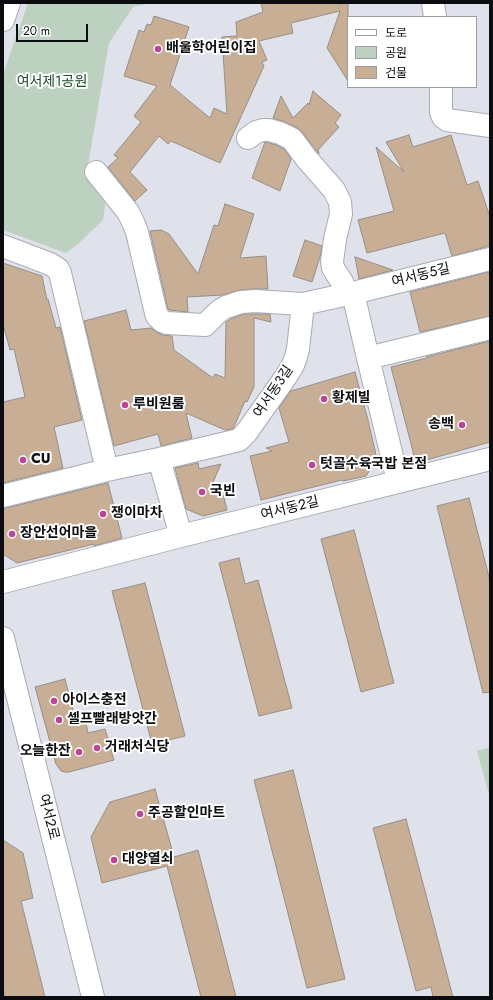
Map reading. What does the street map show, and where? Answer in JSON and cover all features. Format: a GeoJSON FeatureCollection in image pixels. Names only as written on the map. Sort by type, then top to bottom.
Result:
{"type":"FeatureCollection","features":[{"type":"Feature","properties":{"kind":"street"},"geometry":{"type":"LineString","coordinates":[[3,20],[8,3]]}},
{"type":"Feature","properties":{"kind":"street"},"geometry":{"type":"LineString","coordinates":[[433,3],[435,16]]}},
{"type":"Feature","properties":{"kind":"street"},"geometry":{"type":"LineString","coordinates":[[441,88],[441,112],[443,117],[447,120],[490,126]]}},
{"type":"Feature","properties":{"kind":"street"},"geometry":{"type":"LineString","coordinates":[[248,138],[256,132],[269,130],[280,133],[292,139],[306,158],[334,190],[340,202],[341,210],[335,239],[332,265],[350,294],[368,358],[398,481]]}},
{"type":"Feature","properties":{"kind":"street"},"geometry":{"type":"LineString","coordinates":[[96,172],[128,212],[138,232],[156,313],[162,321],[168,323],[204,325],[222,309],[241,302],[254,301],[303,304],[350,294]]}},
{"type":"Feature","properties":{"kind":"street"},"geometry":{"type":"LineString","coordinates":[[3,246],[50,264],[58,269],[60,273],[107,470]]}},
{"type":"Feature","properties":{"kind":"street","name":"여서동5길"},"geometry":{"type":"LineString","coordinates":[[350,294],[490,259]]}},
{"type":"Feature","properties":{"kind":"street","name":"여서동3길"},"geometry":{"type":"LineString","coordinates":[[3,496],[238,440],[246,433],[293,365],[298,349],[303,304]]}},
{"type":"Feature","properties":{"kind":"street"},"geometry":{"type":"LineString","coordinates":[[368,358],[490,328]]}},
{"type":"Feature","properties":{"kind":"street"},"geometry":{"type":"LineString","coordinates":[[159,459],[181,536]]}},
{"type":"Feature","properties":{"kind":"street","name":"여서동2길"},"geometry":{"type":"LineString","coordinates":[[3,582],[490,459]]}},
{"type":"Feature","properties":{"kind":"street","name":"여서2로"},"geometry":{"type":"LineString","coordinates":[[3,638],[93,997]]}},
{"type":"Feature","properties":{"kind":"green space","name":"여서제1공원"},"geometry":{"type":"Polygon","coordinates":[[[28,3],[151,3],[133,7],[109,43],[88,165],[106,199],[103,220],[66,253],[3,230],[3,74],[28,3]]]}},
{"type":"Feature","properties":{"kind":"green space"},"geometry":{"type":"Polygon","coordinates":[[[490,747],[490,798],[477,751],[490,747]]]}},
{"type":"Feature","properties":{"kind":"building"},"geometry":{"type":"Polygon","coordinates":[[[261,3],[341,3],[341,5],[342,3],[348,3],[347,79],[327,48],[340,11],[291,23],[293,33],[259,41],[267,60],[262,62],[264,66],[220,163],[171,141],[168,144],[159,136],[130,172],[147,190],[135,201],[108,167],[118,158],[114,155],[141,122],[134,116],[157,86],[124,76],[139,30],[144,32],[147,24],[151,25],[154,16],[189,27],[170,85],[210,118],[214,108],[227,114],[222,37],[237,36],[236,22],[263,12],[261,3]]]}},
{"type":"Feature","properties":{"kind":"building"},"geometry":{"type":"Polygon","coordinates":[[[313,91],[341,115],[335,123],[339,127],[318,150],[319,154],[298,128],[273,118],[281,96],[293,118],[308,103],[309,105],[313,91]]]}},
{"type":"Feature","properties":{"kind":"building"},"geometry":{"type":"Polygon","coordinates":[[[409,135],[413,147],[451,135],[467,185],[478,181],[490,217],[490,245],[452,256],[445,233],[367,253],[358,220],[394,211],[376,147],[404,172],[386,142],[409,135]]]}},
{"type":"Feature","properties":{"kind":"building"},"geometry":{"type":"Polygon","coordinates":[[[265,142],[284,149],[291,159],[280,191],[252,178],[265,142]]]}},
{"type":"Feature","properties":{"kind":"building"},"geometry":{"type":"Polygon","coordinates":[[[225,204],[254,214],[240,258],[266,256],[268,289],[240,290],[223,295],[187,297],[188,312],[169,310],[150,231],[161,230],[169,234],[198,274],[214,225],[218,226],[225,204]]]}},
{"type":"Feature","properties":{"kind":"building"},"geometry":{"type":"Polygon","coordinates":[[[305,240],[322,246],[312,282],[293,276],[305,240]]]}},
{"type":"Feature","properties":{"kind":"building"},"geometry":{"type":"Polygon","coordinates":[[[355,257],[393,270],[359,279],[355,257]]]}},
{"type":"Feature","properties":{"kind":"building"},"geometry":{"type":"Polygon","coordinates":[[[3,263],[42,276],[47,300],[48,299],[56,328],[60,327],[82,420],[54,427],[63,468],[3,483],[3,402],[25,397],[14,349],[10,350],[3,324],[3,263]]]}},
{"type":"Feature","properties":{"kind":"building"},"geometry":{"type":"Polygon","coordinates":[[[489,272],[490,316],[420,332],[410,292],[489,272]]]}},
{"type":"Feature","properties":{"kind":"building"},"geometry":{"type":"Polygon","coordinates":[[[126,310],[131,330],[151,328],[162,335],[172,336],[174,350],[213,378],[215,374],[225,378],[226,322],[243,314],[270,314],[271,322],[254,318],[254,387],[247,402],[245,401],[233,429],[225,430],[186,413],[192,438],[161,446],[158,434],[114,446],[84,321],[126,310]]]}},
{"type":"Feature","properties":{"kind":"building"},"geometry":{"type":"Polygon","coordinates":[[[490,341],[490,442],[416,463],[391,367],[490,341]]]}},
{"type":"Feature","properties":{"kind":"building"},"geometry":{"type":"Polygon","coordinates":[[[355,372],[377,459],[366,476],[342,480],[261,500],[250,456],[272,451],[266,448],[289,442],[279,408],[290,392],[355,372]]]}},
{"type":"Feature","properties":{"kind":"building"},"geometry":{"type":"Polygon","coordinates":[[[198,463],[199,469],[221,464],[210,489],[213,491],[220,482],[227,510],[203,516],[186,509],[175,468],[198,463]]]}},
{"type":"Feature","properties":{"kind":"building"},"geometry":{"type":"Polygon","coordinates":[[[108,483],[122,538],[94,546],[94,544],[17,563],[3,554],[3,508],[108,483]]]}},
{"type":"Feature","properties":{"kind":"building"},"geometry":{"type":"Polygon","coordinates":[[[469,498],[490,581],[490,692],[483,693],[437,506],[469,498]]]}},
{"type":"Feature","properties":{"kind":"building"},"geometry":{"type":"Polygon","coordinates":[[[354,530],[394,683],[361,692],[321,539],[354,530]]]}},
{"type":"Feature","properties":{"kind":"building"},"geometry":{"type":"Polygon","coordinates":[[[239,558],[245,584],[258,580],[292,708],[259,716],[219,563],[239,558]]]}},
{"type":"Feature","properties":{"kind":"building"},"geometry":{"type":"Polygon","coordinates":[[[145,583],[185,736],[152,744],[112,591],[145,583]]]}},
{"type":"Feature","properties":{"kind":"building"},"geometry":{"type":"Polygon","coordinates":[[[65,679],[77,726],[86,723],[88,733],[105,729],[114,760],[69,772],[61,771],[56,764],[35,687],[65,679]]]}},
{"type":"Feature","properties":{"kind":"building"},"geometry":{"type":"Polygon","coordinates":[[[293,770],[345,979],[307,988],[254,780],[293,770]]]}},
{"type":"Feature","properties":{"kind":"building"},"geometry":{"type":"Polygon","coordinates":[[[155,789],[174,857],[198,850],[236,997],[201,997],[167,866],[102,883],[91,837],[110,802],[155,789]]]}},
{"type":"Feature","properties":{"kind":"building"},"geometry":{"type":"Polygon","coordinates":[[[406,819],[453,997],[433,997],[431,987],[416,991],[373,828],[406,819]]]}},
{"type":"Feature","properties":{"kind":"building"},"geometry":{"type":"Polygon","coordinates":[[[3,840],[23,853],[33,898],[21,901],[45,997],[5,997],[3,989],[3,840]]]}},
{"type":"Feature","properties":{"kind":"place","name":"배울학어린이집"},"geometry":{"type":"Point","coordinates":[158,49]}},
{"type":"Feature","properties":{"kind":"place","name":"황제빌"},"geometry":{"type":"Point","coordinates":[324,399]}},
{"type":"Feature","properties":{"kind":"place","name":"루비원룸"},"geometry":{"type":"Point","coordinates":[125,405]}},
{"type":"Feature","properties":{"kind":"place","name":"송백"},"geometry":{"type":"Point","coordinates":[462,425]}},
{"type":"Feature","properties":{"kind":"place","name":"CU"},"geometry":{"type":"Point","coordinates":[23,460]}},
{"type":"Feature","properties":{"kind":"place","name":"텃골수육국밥 본점"},"geometry":{"type":"Point","coordinates":[312,465]}},
{"type":"Feature","properties":{"kind":"place","name":"국빈"},"geometry":{"type":"Point","coordinates":[202,492]}},
{"type":"Feature","properties":{"kind":"place","name":"쟁이마차"},"geometry":{"type":"Point","coordinates":[103,514]}},
{"type":"Feature","properties":{"kind":"place","name":"장안선어마을"},"geometry":{"type":"Point","coordinates":[12,534]}},
{"type":"Feature","properties":{"kind":"place","name":"아이스충전"},"geometry":{"type":"Point","coordinates":[54,701]}},
{"type":"Feature","properties":{"kind":"place","name":"셀프빨래방앗간"},"geometry":{"type":"Point","coordinates":[59,720]}},
{"type":"Feature","properties":{"kind":"place","name":"거래처식당"},"geometry":{"type":"Point","coordinates":[97,748]}},
{"type":"Feature","properties":{"kind":"place","name":"오늘한잔"},"geometry":{"type":"Point","coordinates":[79,752]}},
{"type":"Feature","properties":{"kind":"place","name":"주공할인마트"},"geometry":{"type":"Point","coordinates":[140,814]}},
{"type":"Feature","properties":{"kind":"place","name":"대양열쇠"},"geometry":{"type":"Point","coordinates":[114,860]}}]}
